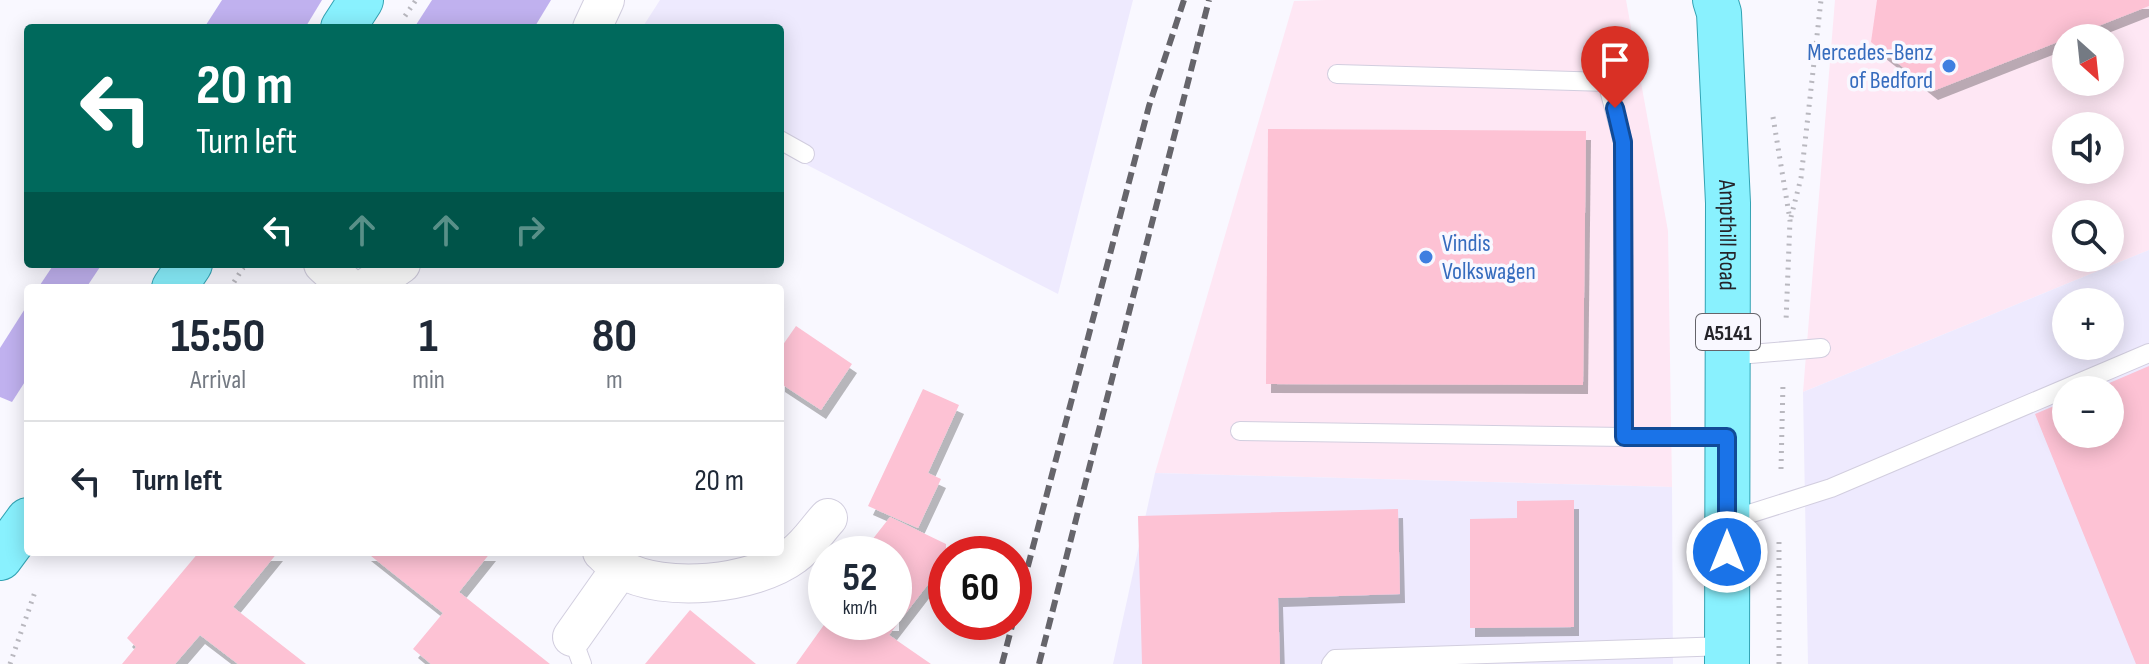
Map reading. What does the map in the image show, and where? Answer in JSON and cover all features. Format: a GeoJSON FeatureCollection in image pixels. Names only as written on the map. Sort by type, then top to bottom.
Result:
{"type":"FeatureCollection","features":[{"type":"Feature","properties":{"kind":"main road"},"geometry":{"type":"LineString","coordinates":[[346,24],[361,0]]}},
{"type":"Feature","properties":{"kind":"main road","name":"Ampthill Road"},"geometry":{"type":"LineString","coordinates":[[1719,4],[1728,203],[1727,655]]}},
{"type":"Feature","properties":{"kind":"main road"},"geometry":{"type":"LineString","coordinates":[[0,558],[24,525]]}},
{"type":"Feature","properties":{"kind":"street"},"geometry":{"type":"LineString","coordinates":[[594,24],[605,0]]}},
{"type":"Feature","properties":{"kind":"street"},"geometry":{"type":"LineString","coordinates":[[327,268],[345,284]]}},
{"type":"Feature","properties":{"kind":"street"},"geometry":{"type":"LineString","coordinates":[[372,284],[395,268]]}},
{"type":"Feature","properties":{"kind":"street"},"geometry":{"type":"LineString","coordinates":[[577,651],[611,560],[661,583],[698,584],[750,576],[794,555],[828,518]]}},
{"type":"Feature","properties":{"kind":"lane"},"geometry":{"type":"LineString","coordinates":[[1337,74],[1607,82],[1623,142],[1624,437]]}},
{"type":"Feature","properties":{"kind":"lane"},"geometry":{"type":"LineString","coordinates":[[784,142],[805,154]]}},
{"type":"Feature","properties":{"kind":"lane"},"geometry":{"type":"LineString","coordinates":[[1727,356],[1821,348]]}},
{"type":"Feature","properties":{"kind":"lane"},"geometry":{"type":"LineString","coordinates":[[1727,521],[1831,488],[2149,353]]}},
{"type":"Feature","properties":{"kind":"lane"},"geometry":{"type":"LineString","coordinates":[[1240,431],[1727,437]]}},
{"type":"Feature","properties":{"kind":"lane"},"geometry":{"type":"LineString","coordinates":[[1331,664],[1335,659],[1727,655]]}},
{"type":"Feature","properties":{"kind":"path"},"geometry":{"type":"LineString","coordinates":[[1790,220],[1801,178],[1821,0]]}},
{"type":"Feature","properties":{"kind":"path"},"geometry":{"type":"LineString","coordinates":[[1772,105],[1790,220],[1784,351]]}},
{"type":"Feature","properties":{"kind":"path"},"geometry":{"type":"LineString","coordinates":[[10,664],[41,575]]}},
{"type":"Feature","properties":{"kind":"shaded area"},"geometry":{"type":"Polygon","coordinates":[[[222,0],[322,0],[307,24],[207,24],[222,0]]]}},
{"type":"Feature","properties":{"kind":"shaded area"},"geometry":{"type":"Polygon","coordinates":[[[432,0],[551,0],[536,24],[417,24],[432,0]]]}},
{"type":"Feature","properties":{"kind":"shaded area"},"geometry":{"type":"Polygon","coordinates":[[[660,0],[1133,0],[1058,294],[784,153],[784,24],[645,24],[660,0]]]}},
{"type":"Feature","properties":{"kind":"shaded area"},"geometry":{"type":"Polygon","coordinates":[[[1626,0],[1668,231],[1672,487],[1155,473],[1294,1],[1626,0]]]}},
{"type":"Feature","properties":{"kind":"shaded area"},"geometry":{"type":"Polygon","coordinates":[[[1835,0],[2149,0],[2149,250],[2124,260],[2124,200],[2052,200],[2052,272],[2095,272],[1803,392],[1835,0]]]}},
{"type":"Feature","properties":{"kind":"shaded area"},"geometry":{"type":"Polygon","coordinates":[[[2149,250],[2149,664],[1808,664],[1803,392],[2052,290],[2052,360],[2124,360],[2124,288],[2056,288],[2095,272],[2124,272],[2124,260],[2149,250]]]}},
{"type":"Feature","properties":{"kind":"shaded area"},"geometry":{"type":"Polygon","coordinates":[[[51,268],[99,268],[89,284],[41,284],[51,268]]]}},
{"type":"Feature","properties":{"kind":"shaded area"},"geometry":{"type":"Polygon","coordinates":[[[24,310],[24,383],[12,402],[0,397],[0,348],[24,310]]]}},
{"type":"Feature","properties":{"kind":"shaded area"},"geometry":{"type":"Polygon","coordinates":[[[1155,473],[1672,487],[1673,664],[1113,664],[1155,473]]]}},
{"type":"Feature","properties":{"kind":"building","name":"Mercedes-Benz of Bedford"},"geometry":{"type":"Polygon","coordinates":[[[1877,0],[2149,0],[2149,6],[2103,24],[2052,24],[2052,44],[1933,91],[1871,42],[1877,0]]]}},
{"type":"Feature","properties":{"kind":"building","name":"Vindis Volkswagen"},"geometry":{"type":"Polygon","coordinates":[[[1268,129],[1586,131],[1583,385],[1266,384],[1268,129]]]}},
{"type":"Feature","properties":{"kind":"building"},"geometry":{"type":"Polygon","coordinates":[[[796,326],[852,364],[821,410],[784,386],[784,343],[796,326]]]}},
{"type":"Feature","properties":{"kind":"building"},"geometry":{"type":"Polygon","coordinates":[[[2149,366],[2149,664],[2136,664],[2035,414],[2052,407],[2052,448],[2124,448],[2124,377],[2149,366]]]}},
{"type":"Feature","properties":{"kind":"building"},"geometry":{"type":"Polygon","coordinates":[[[923,389],[959,405],[928,473],[941,479],[918,528],[868,506],[923,389]]]}},
{"type":"Feature","properties":{"kind":"building"},"geometry":{"type":"Polygon","coordinates":[[[1574,500],[1574,627],[1470,628],[1470,519],[1517,518],[1517,501],[1574,500]]]}},
{"type":"Feature","properties":{"kind":"building"},"geometry":{"type":"Polygon","coordinates":[[[1398,509],[1400,594],[1278,598],[1280,664],[1142,664],[1138,516],[1398,509]]]}},
{"type":"Feature","properties":{"kind":"building"},"geometry":{"type":"Polygon","coordinates":[[[890,517],[929,536],[928,584],[912,605],[912,536],[875,536],[890,517]]]}},
{"type":"Feature","properties":{"kind":"building"},"geometry":{"type":"Polygon","coordinates":[[[196,556],[275,556],[233,607],[306,664],[238,664],[200,635],[175,664],[122,664],[136,647],[127,638],[196,556]]]}},
{"type":"Feature","properties":{"kind":"building"},"geometry":{"type":"Polygon","coordinates":[[[371,556],[488,556],[459,592],[550,664],[431,664],[413,649],[443,613],[371,556]]]}},
{"type":"Feature","properties":{"kind":"building"},"geometry":{"type":"Polygon","coordinates":[[[690,610],[756,664],[645,664],[690,610]]]}},
{"type":"Feature","properties":{"kind":"building"},"geometry":{"type":"Polygon","coordinates":[[[813,640],[896,640],[931,664],[796,664],[813,640]]]}},
{"type":"Feature","properties":{"kind":"railway"},"geometry":{"type":"LineString","coordinates":[[1032,551],[1149,106],[1184,0]]}},
{"type":"Feature","properties":{"kind":"railway"},"geometry":{"type":"LineString","coordinates":[[1039,664],[1209,0]]}},
{"type":"Feature","properties":{"kind":"railway"},"geometry":{"type":"LineString","coordinates":[[1002,664],[1008,640]]}},
{"type":"Feature","properties":{"kind":"place","name":"Mercedes-Benz of Bedford"},"geometry":{"type":"Point","coordinates":[1949,66]}},
{"type":"Feature","properties":{"kind":"place","name":"Vindis Volkswagen"},"geometry":{"type":"Point","coordinates":[1426,257]}},
{"type":"Feature","properties":{"kind":"route"},"geometry":{"type":"LineString","coordinates":[[1615,108],[1623,142],[1624,437],[1727,437],[1727,552]]}}]}
